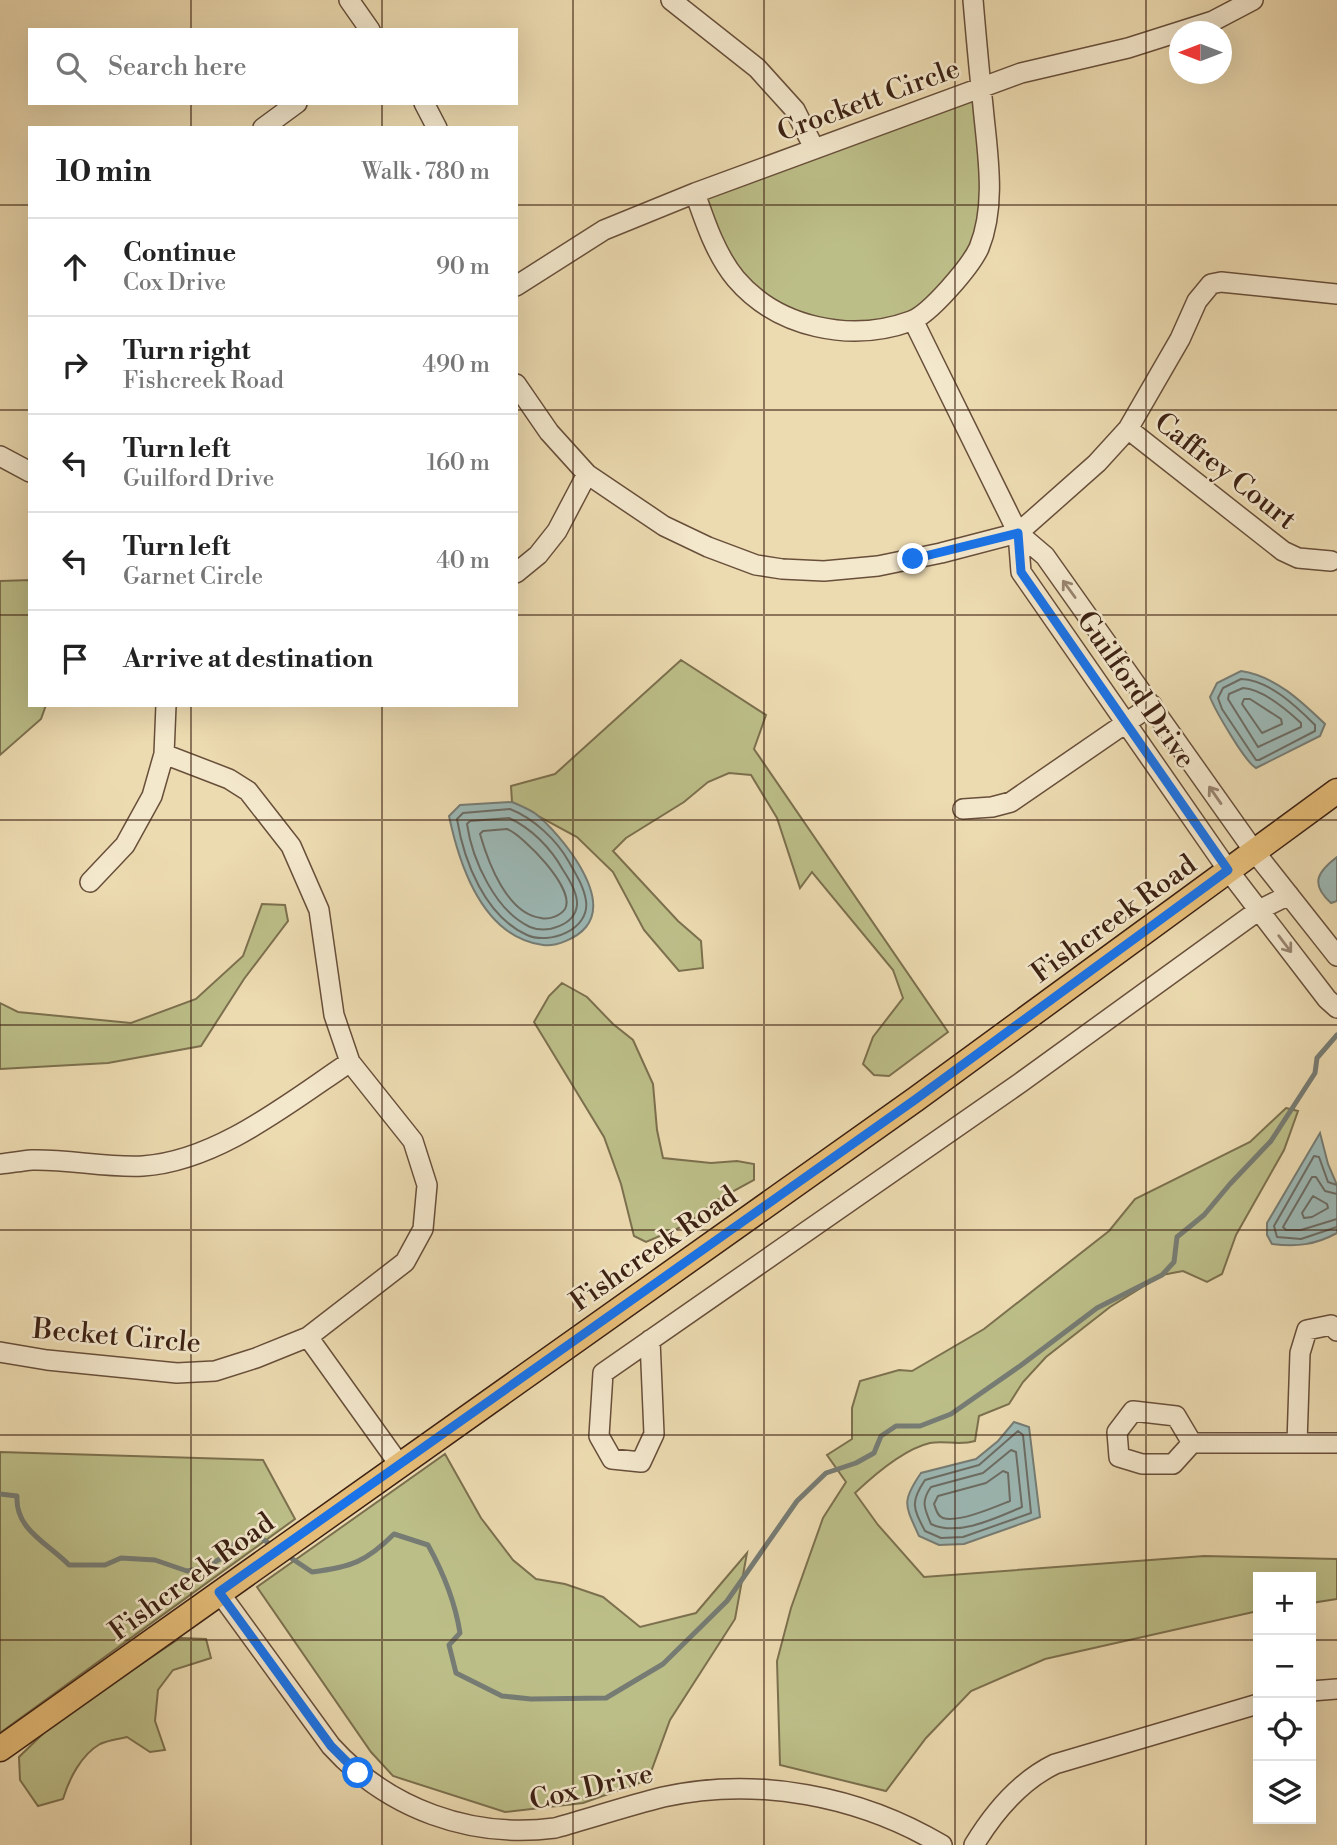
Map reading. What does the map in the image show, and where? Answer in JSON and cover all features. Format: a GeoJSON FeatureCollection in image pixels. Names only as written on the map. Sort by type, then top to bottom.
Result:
{"type":"FeatureCollection","features":[{"type":"Feature","properties":{"kind":"main road","name":"Fishcreek Road"},"geometry":{"type":"LineString","coordinates":[[0,1749],[916,1099],[1337,791]]}},
{"type":"Feature","properties":{"kind":"street"},"geometry":{"type":"LineString","coordinates":[[349,0],[369,28]]}},
{"type":"Feature","properties":{"kind":"street"},"geometry":{"type":"LineString","coordinates":[[671,0],[757,68],[795,110],[814,148]]}},
{"type":"Feature","properties":{"kind":"street"},"geometry":{"type":"LineString","coordinates":[[695,193],[709,232],[736,279],[762,302],[790,320],[827,329],[863,331],[913,320],[951,288],[978,248],[987,215],[989,185],[973,0]]}},
{"type":"Feature","properties":{"kind":"street","name":"Crockett Circle"},"geometry":{"type":"LineString","coordinates":[[518,285],[604,230],[695,193],[1021,73],[1128,48],[1213,21],[1253,0]]}},
{"type":"Feature","properties":{"kind":"street"},"geometry":{"type":"LineString","coordinates":[[266,126],[294,105]]}},
{"type":"Feature","properties":{"kind":"street"},"geometry":{"type":"LineString","coordinates":[[425,105],[436,126]]}},
{"type":"Feature","properties":{"kind":"street"},"geometry":{"type":"LineString","coordinates":[[518,387],[549,432],[587,474],[664,526],[708,547],[756,565],[824,571],[878,566],[941,554],[1018,533],[1097,463],[1128,429],[1180,339],[1197,301],[1211,284],[1222,282],[1337,294]]}},
{"type":"Feature","properties":{"kind":"street","name":"Guilford Drive"},"geometry":{"type":"LineString","coordinates":[[913,320],[1018,533],[1021,572],[1228,870],[1327,999],[1337,1008]]}},
{"type":"Feature","properties":{"kind":"street","name":"Caffrey Court"},"geometry":{"type":"LineString","coordinates":[[1128,429],[1283,551],[1298,558],[1331,561]]}},
{"type":"Feature","properties":{"kind":"street"},"geometry":{"type":"LineString","coordinates":[[0,456],[28,471]]}},
{"type":"Feature","properties":{"kind":"street"},"geometry":{"type":"LineString","coordinates":[[518,571],[538,555],[557,531],[587,474]]}},
{"type":"Feature","properties":{"kind":"street","name":"Guilford Drive"},"geometry":{"type":"LineString","coordinates":[[1018,533],[1045,556],[1254,851],[1337,956]]}},
{"type":"Feature","properties":{"kind":"street"},"geometry":{"type":"LineString","coordinates":[[963,809],[992,807],[1011,802],[1152,705]]}},
{"type":"Feature","properties":{"kind":"street"},"geometry":{"type":"LineString","coordinates":[[90,882],[125,845],[152,796],[164,754],[166,707]]}},
{"type":"Feature","properties":{"kind":"street","name":"Becket Circle"},"geometry":{"type":"LineString","coordinates":[[0,1352],[47,1360],[177,1373],[215,1371],[308,1337],[405,1262],[423,1229],[427,1185],[413,1141],[350,1062],[334,1015],[319,910],[291,846],[248,791],[229,779],[164,754]]}},
{"type":"Feature","properties":{"kind":"street"},"geometry":{"type":"LineString","coordinates":[[650,1340],[654,1434],[641,1462],[612,1459],[599,1436],[603,1373],[650,1340],[1020,1083],[1259,910],[1289,895]]}},
{"type":"Feature","properties":{"kind":"street"},"geometry":{"type":"LineString","coordinates":[[0,1164],[33,1160],[105,1166],[145,1166],[176,1160],[202,1152],[251,1128],[350,1062]]}},
{"type":"Feature","properties":{"kind":"street"},"geometry":{"type":"LineString","coordinates":[[1297,1443],[1300,1353],[1307,1330],[1331,1325],[1337,1331]]}},
{"type":"Feature","properties":{"kind":"street"},"geometry":{"type":"LineString","coordinates":[[308,1337],[399,1464]]}},
{"type":"Feature","properties":{"kind":"street"},"geometry":{"type":"LineString","coordinates":[[1192,1443],[1337,1443]]}},
{"type":"Feature","properties":{"kind":"street","name":"Cox Drive"},"geometry":{"type":"LineString","coordinates":[[219,1592],[331,1746],[361,1776],[409,1806],[441,1818],[481,1827],[556,1837],[664,1797],[710,1790],[756,1789],[819,1797],[857,1806],[899,1822],[942,1845]]}},
{"type":"Feature","properties":{"kind":"street"},"geometry":{"type":"LineString","coordinates":[[1316,1691],[1337,1689]]}},
{"type":"Feature","properties":{"kind":"street"},"geometry":{"type":"LineString","coordinates":[[974,1845],[990,1821],[1026,1781],[1055,1763],[1253,1705]]}},
{"type":"Feature","properties":{"kind":"green space"},"geometry":{"type":"Polygon","coordinates":[[[981,88],[987,156],[978,248],[913,320],[827,329],[736,279],[695,193],[981,88]]]}},
{"type":"Feature","properties":{"kind":"green space"},"geometry":{"type":"Polygon","coordinates":[[[28,580],[28,707],[45,707],[41,719],[0,755],[0,581],[28,580]]]}},
{"type":"Feature","properties":{"kind":"green space"},"geometry":{"type":"Polygon","coordinates":[[[681,660],[766,715],[754,749],[948,1032],[889,1076],[874,1075],[863,1064],[873,1037],[903,998],[893,970],[812,872],[800,888],[777,818],[751,775],[729,773],[708,782],[684,802],[626,838],[613,851],[678,921],[701,941],[703,968],[679,971],[644,930],[613,872],[577,837],[512,802],[511,786],[555,774],[681,660]]]}},
{"type":"Feature","properties":{"kind":"green space"},"geometry":{"type":"Polygon","coordinates":[[[262,904],[285,905],[288,921],[244,979],[201,1046],[108,1063],[0,1069],[0,1003],[18,1012],[131,1023],[196,999],[243,956],[262,904]]]}},
{"type":"Feature","properties":{"kind":"green space"},"geometry":{"type":"Polygon","coordinates":[[[562,983],[587,997],[633,1040],[653,1084],[657,1130],[663,1158],[754,1164],[754,1180],[717,1200],[686,1225],[646,1242],[634,1236],[621,1184],[604,1137],[534,1022],[549,996],[562,983]]]}},
{"type":"Feature","properties":{"kind":"green space"},"geometry":{"type":"Polygon","coordinates":[[[1286,1108],[1298,1111],[1284,1150],[1236,1235],[1222,1274],[1207,1282],[1183,1271],[1162,1275],[1110,1307],[1046,1357],[1023,1382],[1009,1404],[979,1416],[975,1441],[936,1442],[920,1446],[890,1464],[855,1493],[878,1525],[924,1577],[1204,1556],[1337,1559],[1337,1599],[1316,1602],[1316,1572],[1253,1572],[1253,1612],[1045,1659],[971,1691],[926,1738],[886,1791],[780,1765],[777,1661],[791,1608],[823,1518],[846,1482],[827,1455],[852,1439],[852,1408],[860,1381],[899,1370],[912,1371],[984,1329],[1109,1231],[1135,1199],[1250,1142],[1286,1108]]]}},
{"type":"Feature","properties":{"kind":"green space"},"geometry":{"type":"Polygon","coordinates":[[[0,1452],[263,1460],[295,1519],[0,1733],[0,1452]]]}},
{"type":"Feature","properties":{"kind":"green space"},"geometry":{"type":"Polygon","coordinates":[[[445,1454],[481,1518],[513,1560],[536,1579],[565,1584],[603,1597],[640,1627],[696,1613],[747,1553],[735,1619],[670,1720],[648,1780],[583,1803],[505,1812],[393,1776],[371,1752],[257,1587],[445,1454]]]}},
{"type":"Feature","properties":{"kind":"green space"},"geometry":{"type":"Polygon","coordinates":[[[180,1638],[206,1639],[211,1658],[173,1670],[158,1690],[155,1721],[165,1750],[150,1752],[127,1737],[100,1744],[87,1754],[77,1768],[63,1799],[38,1806],[20,1780],[19,1757],[55,1722],[180,1638]]]}},
{"type":"Feature","properties":{"kind":"water"},"geometry":{"type":"Polygon","coordinates":[[[1241,671],[1265,678],[1297,698],[1325,724],[1320,736],[1256,768],[1251,764],[1224,724],[1210,697],[1217,683],[1241,671]]]}},
{"type":"Feature","properties":{"kind":"water"},"geometry":{"type":"Polygon","coordinates":[[[512,802],[533,812],[546,823],[569,850],[588,882],[593,899],[592,914],[582,931],[560,943],[543,945],[522,939],[505,929],[478,897],[460,857],[449,816],[460,805],[512,802]]]}},
{"type":"Feature","properties":{"kind":"water"},"geometry":{"type":"Polygon","coordinates":[[[1337,857],[1337,901],[1331,903],[1318,884],[1321,873],[1337,857]]]}},
{"type":"Feature","properties":{"kind":"water"},"geometry":{"type":"Polygon","coordinates":[[[1320,1133],[1337,1185],[1337,1233],[1306,1244],[1272,1244],[1267,1235],[1267,1223],[1320,1133]]]}},
{"type":"Feature","properties":{"kind":"water"},"geometry":{"type":"Polygon","coordinates":[[[1014,1422],[1029,1427],[1040,1517],[964,1544],[939,1545],[919,1536],[907,1504],[910,1491],[921,1473],[976,1459],[998,1441],[1014,1422]]]}},
{"type":"Feature","properties":{"kind":"waterway"},"geometry":{"type":"LineString","coordinates":[[285,1554],[312,1572],[357,1562],[394,1534],[428,1545],[448,1588],[458,1621],[460,1633],[449,1645],[456,1673],[502,1696],[531,1699],[606,1698],[663,1664],[727,1601],[797,1501],[826,1473],[856,1463],[874,1453],[881,1436],[896,1426],[920,1426],[951,1414],[1097,1308],[1162,1275],[1174,1262],[1177,1237],[1204,1215],[1271,1141],[1315,1073],[1317,1058],[1337,1035]]}},
{"type":"Feature","properties":{"kind":"waterway"},"geometry":{"type":"LineString","coordinates":[[0,1494],[17,1496],[21,1518],[27,1527],[69,1565],[105,1565],[121,1558],[155,1560],[187,1571],[204,1568],[220,1559],[236,1542],[254,1533],[274,1547]]}},
{"type":"Feature","properties":{"kind":"route"},"geometry":{"type":"LineString","coordinates":[[358,1773],[331,1746],[219,1592],[916,1099],[1228,870],[1021,572],[1018,533],[913,559]]}}]}
